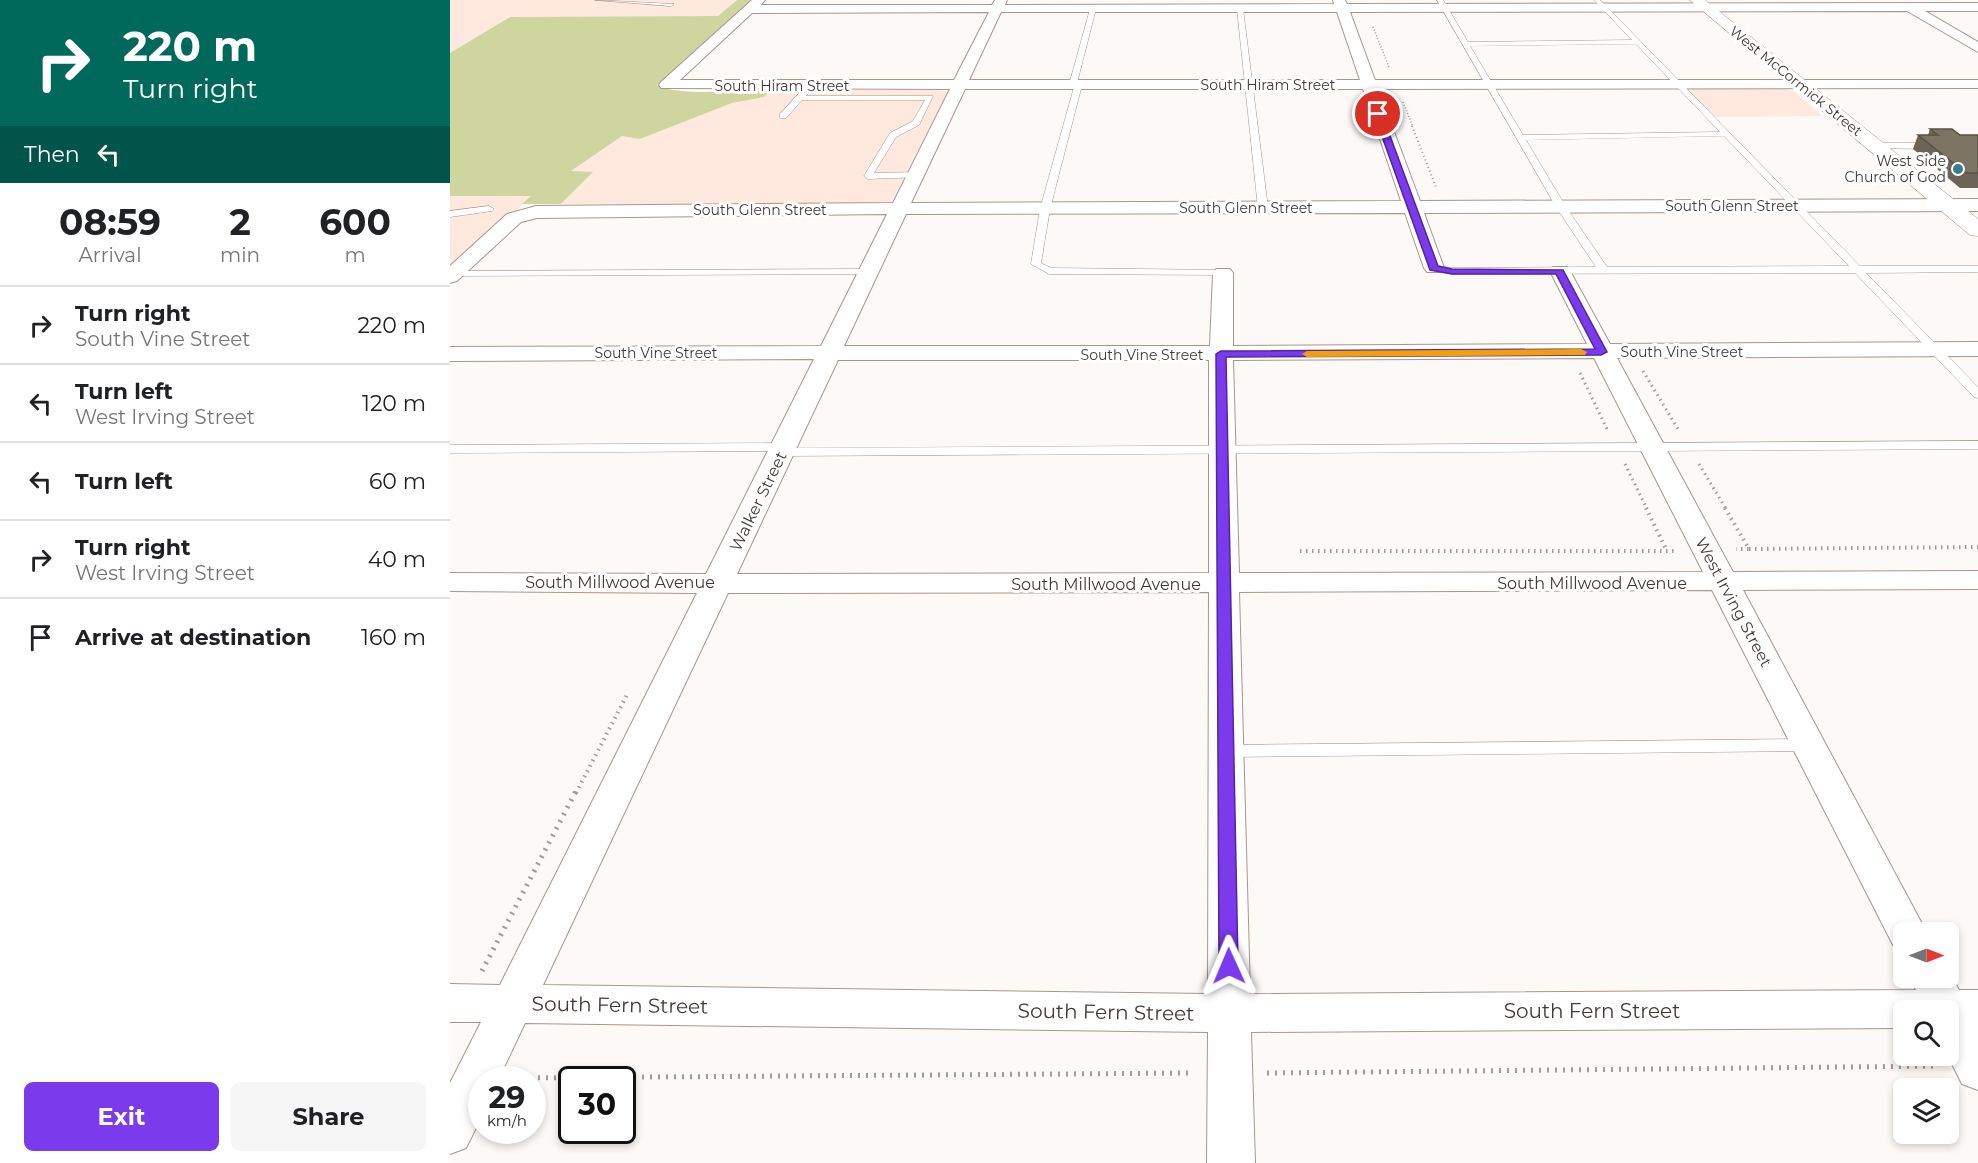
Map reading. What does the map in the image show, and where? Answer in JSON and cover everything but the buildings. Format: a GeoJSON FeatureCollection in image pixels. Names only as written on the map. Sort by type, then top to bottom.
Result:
{"type":"FeatureCollection","features":[{"type":"Feature","properties":{"kind":"street"},"geometry":{"type":"LineString","coordinates":[[1896,0],[1978,48]]}},
{"type":"Feature","properties":{"kind":"street"},"geometry":{"type":"LineString","coordinates":[[754,5],[999,5],[1093,9],[1601,4],[1978,7]]}},
{"type":"Feature","properties":{"kind":"street","name":"West McCormick Street"},"geometry":{"type":"LineString","coordinates":[[1701,4],[1978,230]]}},
{"type":"Feature","properties":{"kind":"street","name":"South Hiram Street"},"geometry":{"type":"LineString","coordinates":[[754,5],[666,85],[810,86],[843,92],[919,92],[960,86],[1075,85],[1978,84]]}},
{"type":"Feature","properties":{"kind":"street","name":"Walker Street"},"geometry":{"type":"LineString","coordinates":[[450,1132],[999,5]]}},
{"type":"Feature","properties":{"kind":"street"},"geometry":{"type":"LineString","coordinates":[[1340,5],[1434,268]]}},
{"type":"Feature","properties":{"kind":"street","name":"South Glenn Street"},"geometry":{"type":"LineString","coordinates":[[452,275],[514,218],[536,212],[565,210],[1978,205]]}},
{"type":"Feature","properties":{"kind":"street","name":"West Irving Street"},"geometry":{"type":"LineString","coordinates":[[1560,272],[1901,922]]}},
{"type":"Feature","properties":{"kind":"street"},"geometry":{"type":"LineString","coordinates":[[1223,273],[1221,354],[1231,1163]]}},
{"type":"Feature","properties":{"kind":"street","name":"South Vine Street"},"geometry":{"type":"LineString","coordinates":[[450,354],[1221,354],[1978,349]]}},
{"type":"Feature","properties":{"kind":"street","name":"South Millwood Avenue"},"geometry":{"type":"LineString","coordinates":[[450,582],[1225,584],[1978,580]]}},
{"type":"Feature","properties":{"kind":"street","name":"South Fern Street"},"geometry":{"type":"LineString","coordinates":[[458,1003],[1229,1013],[1893,1005]]}},
{"type":"Feature","properties":{"kind":"street"},"geometry":{"type":"LineString","coordinates":[[1959,1025],[1978,1069]]}},
{"type":"Feature","properties":{"kind":"lane"},"geometry":{"type":"LineString","coordinates":[[598,0],[670,4]]}},
{"type":"Feature","properties":{"kind":"lane"},"geometry":{"type":"LineString","coordinates":[[1601,4],[1978,394]]}},
{"type":"Feature","properties":{"kind":"lane"},"geometry":{"type":"LineString","coordinates":[[1443,5],[1561,207],[1604,271]]}},
{"type":"Feature","properties":{"kind":"lane"},"geometry":{"type":"LineString","coordinates":[[1093,9],[1045,209],[1036,264],[1041,269],[1223,273]]}},
{"type":"Feature","properties":{"kind":"lane"},"geometry":{"type":"LineString","coordinates":[[1240,9],[1263,208]]}},
{"type":"Feature","properties":{"kind":"lane"},"geometry":{"type":"LineString","coordinates":[[1466,44],[1637,42]]}},
{"type":"Feature","properties":{"kind":"lane"},"geometry":{"type":"LineString","coordinates":[[783,116],[810,86]]}},
{"type":"Feature","properties":{"kind":"lane"},"geometry":{"type":"LineString","coordinates":[[800,98],[843,92]]}},
{"type":"Feature","properties":{"kind":"lane"},"geometry":{"type":"LineString","coordinates":[[917,176],[868,176],[893,135],[916,123],[930,98],[919,92]]}},
{"type":"Feature","properties":{"kind":"lane"},"geometry":{"type":"LineString","coordinates":[[909,128],[940,127]]}},
{"type":"Feature","properties":{"kind":"lane"},"geometry":{"type":"LineString","coordinates":[[1521,138],[1726,134]]}},
{"type":"Feature","properties":{"kind":"lane"},"geometry":{"type":"LineString","coordinates":[[1876,146],[1929,146]]}},
{"type":"Feature","properties":{"kind":"lane"},"geometry":{"type":"LineString","coordinates":[[450,214],[489,209]]}},
{"type":"Feature","properties":{"kind":"lane"},"geometry":{"type":"LineString","coordinates":[[1434,268],[1452,271],[1560,272],[1978,269]]}},
{"type":"Feature","properties":{"kind":"lane"},"geometry":{"type":"LineString","coordinates":[[452,275],[870,272]]}},
{"type":"Feature","properties":{"kind":"lane"},"geometry":{"type":"LineString","coordinates":[[450,449],[1222,450],[1978,445]]}},
{"type":"Feature","properties":{"kind":"lane"},"geometry":{"type":"LineString","coordinates":[[1226,751],[1809,745]]}},
{"type":"Feature","properties":{"kind":"path"},"geometry":{"type":"LineString","coordinates":[[1641,368],[1749,549]]}},
{"type":"Feature","properties":{"kind":"path"},"geometry":{"type":"LineString","coordinates":[[1300,550],[1708,551],[1978,547]]}},
{"type":"Feature","properties":{"kind":"path"},"geometry":{"type":"LineString","coordinates":[[458,1003],[630,689]]}},
{"type":"Feature","properties":{"kind":"shaded area"},"geometry":{"type":"Polygon","coordinates":[[[450,0],[737,0],[718,16],[510,17],[450,53],[450,0]]]}},
{"type":"Feature","properties":{"kind":"shaded area"},"geometry":{"type":"Polygon","coordinates":[[[1777,87],[1795,92],[1822,116],[1715,117],[1687,88],[1777,87]]]}},
{"type":"Feature","properties":{"kind":"shaded area"},"geometry":{"type":"Polygon","coordinates":[[[771,90],[938,90],[945,91],[946,95],[891,202],[882,206],[562,204],[593,172],[570,172],[622,136],[640,139],[732,103],[764,97],[771,90]]]}},
{"type":"Feature","properties":{"kind":"shaded area"},"geometry":{"type":"Polygon","coordinates":[[[450,196],[532,196],[450,270],[450,196]]]}},
{"type":"Feature","properties":{"kind":"green space"},"geometry":{"type":"Polygon","coordinates":[[[737,0],[751,0],[657,85],[667,89],[695,92],[771,90],[764,97],[732,103],[640,139],[622,136],[571,171],[593,172],[561,204],[522,204],[531,196],[450,196],[450,53],[510,17],[718,16],[737,0]]]}},
{"type":"Feature","properties":{"kind":"slow traffic"},"geometry":{"type":"LineString","coordinates":[[1307,354],[1581,352]]}},
{"type":"Feature","properties":{"kind":"place","name":"West Side Church of God"},"geometry":{"type":"Point","coordinates":[1958,169]}},
{"type":"Feature","properties":{"kind":"route"},"geometry":{"type":"LineString","coordinates":[[1229,966],[1221,354],[1601,352],[1560,272],[1452,271],[1434,268],[1378,114]]}}]}
